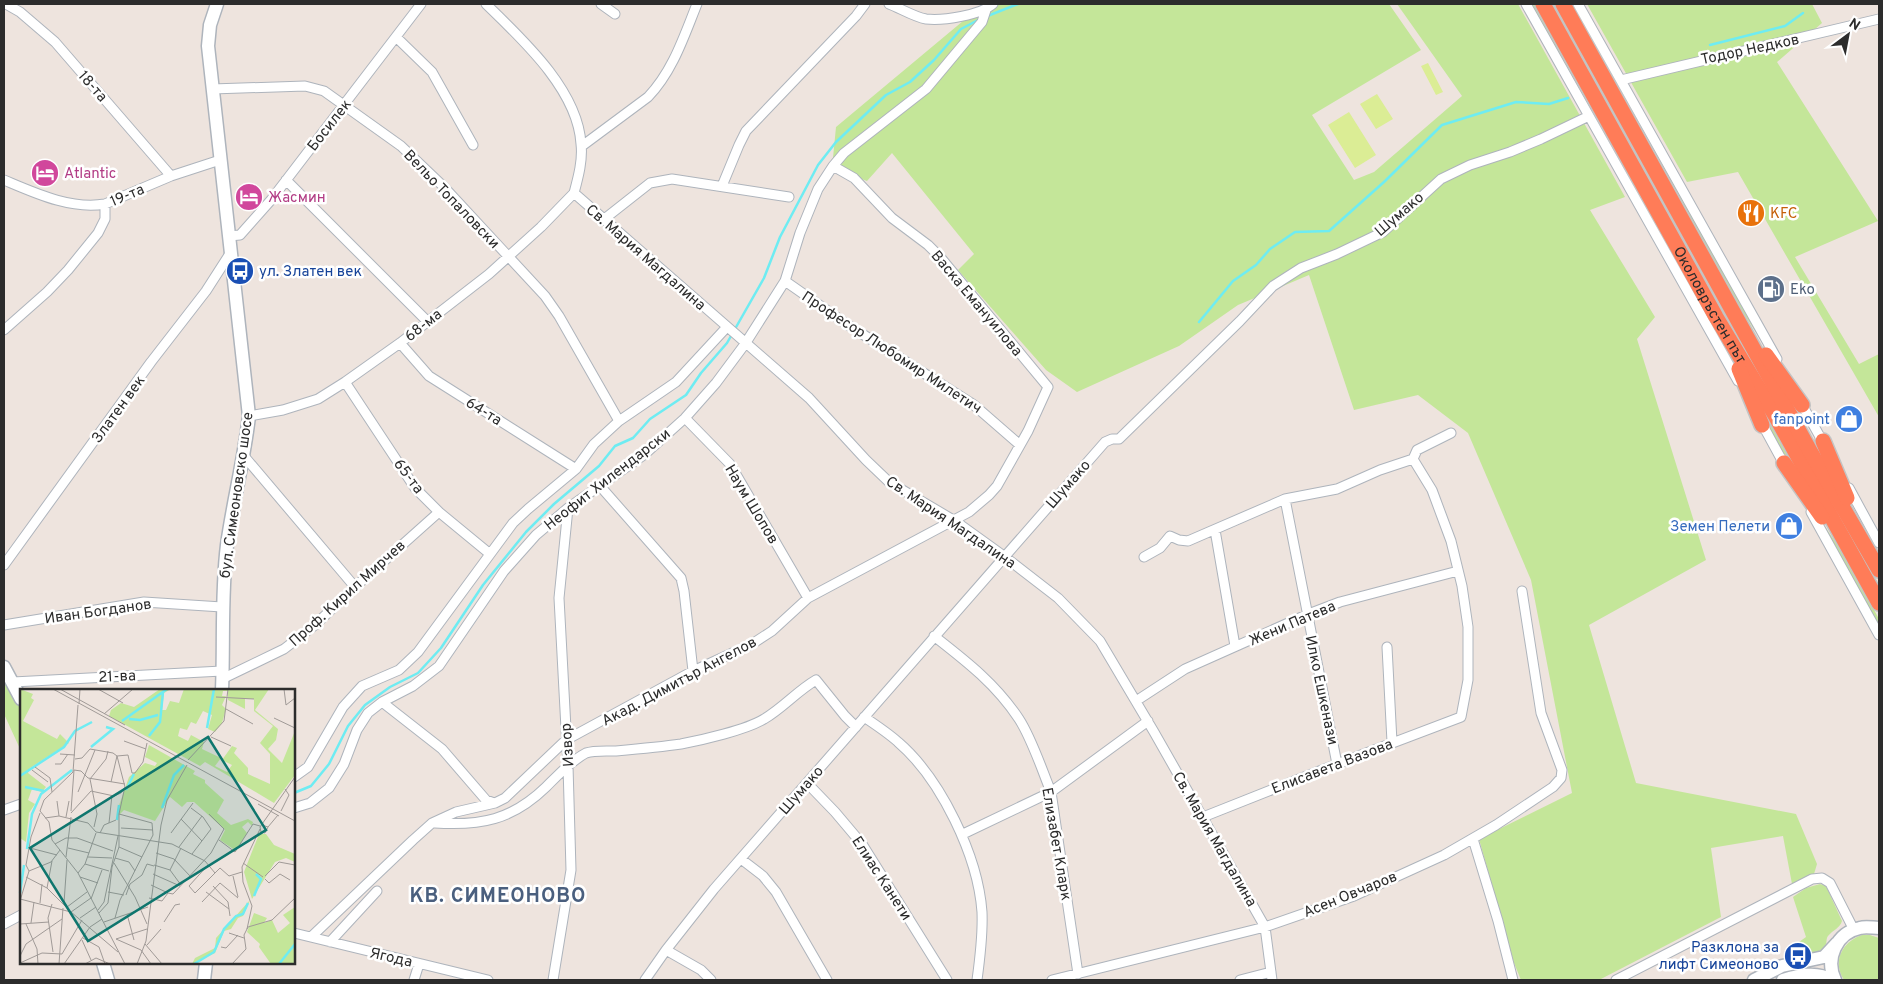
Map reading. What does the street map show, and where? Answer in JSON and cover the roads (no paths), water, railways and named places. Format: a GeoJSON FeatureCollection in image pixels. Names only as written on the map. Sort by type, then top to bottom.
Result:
{"type":"FeatureCollection","features":[{"type":"Feature","properties":{"kind":"highway","name":"Околовръстен път"},"geometry":{"type":"LineString","coordinates":[[1543,4],[1716,317],[1776,417],[1879,603]]}},
{"type":"Feature","properties":{"kind":"highway","name":"Околовръстен път"},"geometry":{"type":"LineString","coordinates":[[1563,4],[1810,452],[1875,548],[1879,570]]}},
{"type":"Feature","properties":{"kind":"highway"},"geometry":{"type":"LineString","coordinates":[[1727,300],[1802,404]]}},
{"type":"Feature","properties":{"kind":"highway"},"geometry":{"type":"LineString","coordinates":[[1716,317],[1762,425]]}},
{"type":"Feature","properties":{"kind":"highway"},"geometry":{"type":"LineString","coordinates":[[1822,441],[1875,548]]}},
{"type":"Feature","properties":{"kind":"highway"},"geometry":{"type":"LineString","coordinates":[[1784,463],[1866,578]]}},
{"type":"Feature","properties":{"kind":"street","name":"18-та"},"geometry":{"type":"LineString","coordinates":[[6,4],[20,12],[55,42],[171,176]]}},
{"type":"Feature","properties":{"kind":"street","name":"бул. Симеоновско шосе"},"geometry":{"type":"LineString","coordinates":[[217,4],[208,35],[212,89],[249,416],[244,456],[228,544],[222,607],[222,680]]}},
{"type":"Feature","properties":{"kind":"street","name":"Босилек"},"geometry":{"type":"LineString","coordinates":[[229,236],[240,235],[271,200],[421,4]]}},
{"type":"Feature","properties":{"kind":"street","name":"Св. Мария Магдалина"},"geometry":{"type":"LineString","coordinates":[[486,4],[528,44],[562,90],[579,127],[582,146],[574,193],[726,328],[809,398],[889,482],[955,521],[1005,557],[1058,598],[1100,641],[1204,817],[1265,927],[1271,976]]}},
{"type":"Feature","properties":{"kind":"street"},"geometry":{"type":"LineString","coordinates":[[601,4],[615,14]]}},
{"type":"Feature","properties":{"kind":"street"},"geometry":{"type":"LineString","coordinates":[[582,146],[648,97],[657,87],[672,64],[697,4]]}},
{"type":"Feature","properties":{"kind":"street"},"geometry":{"type":"LineString","coordinates":[[722,186],[746,130],[856,16],[865,4]]}},
{"type":"Feature","properties":{"kind":"street"},"geometry":{"type":"LineString","coordinates":[[889,4],[925,19],[952,18],[990,7]]}},
{"type":"Feature","properties":{"kind":"street"},"geometry":{"type":"LineString","coordinates":[[1526,4],[1879,635]]}},
{"type":"Feature","properties":{"kind":"street"},"geometry":{"type":"LineString","coordinates":[[1578,4],[1822,441]]}},
{"type":"Feature","properties":{"kind":"street","name":"Неофит Хилендарски"},"geometry":{"type":"LineString","coordinates":[[295,808],[310,803],[329,788],[344,764],[357,730],[368,713],[382,702],[413,686],[439,666],[504,571],[536,535],[568,508],[644,454],[685,418],[716,383],[745,344],[784,281],[800,233],[818,189],[833,166],[844,153],[926,89],[982,22],[990,7]]}},
{"type":"Feature","properties":{"kind":"street","name":"Тодор Недков"},"geometry":{"type":"LineString","coordinates":[[1621,80],[1879,19]]}},
{"type":"Feature","properties":{"kind":"street"},"geometry":{"type":"LineString","coordinates":[[396,37],[432,72],[473,145]]}},
{"type":"Feature","properties":{"kind":"street","name":"Вельо Топаловски"},"geometry":{"type":"LineString","coordinates":[[212,89],[305,86],[324,91],[401,146],[444,187],[545,296],[555,309],[619,421]]}},
{"type":"Feature","properties":{"kind":"street","name":"Шумако"},"geometry":{"type":"LineString","coordinates":[[645,980],[666,950],[741,859],[1105,442],[1112,438],[1118,439],[1233,328],[1273,286],[1301,268],[1337,254],[1383,232],[1440,178],[1470,165],[1541,140],[1588,116]]}},
{"type":"Feature","properties":{"kind":"street","name":"19-та"},"geometry":{"type":"LineString","coordinates":[[4,180],[43,196],[73,204],[94,206],[105,204],[171,176],[220,160]]}},
{"type":"Feature","properties":{"kind":"street","name":"Васка Емануилова"},"geometry":{"type":"LineString","coordinates":[[833,166],[854,178],[892,218],[928,245],[1048,387]]}},
{"type":"Feature","properties":{"kind":"street"},"geometry":{"type":"LineString","coordinates":[[286,180],[427,321]]}},
{"type":"Feature","properties":{"kind":"street"},"geometry":{"type":"LineString","coordinates":[[603,220],[650,183],[672,180],[789,197]]}},
{"type":"Feature","properties":{"kind":"street","name":"68-ма"},"geometry":{"type":"LineString","coordinates":[[249,416],[283,410],[318,399],[345,382],[400,343],[489,274],[541,227],[574,193]]}},
{"type":"Feature","properties":{"kind":"street"},"geometry":{"type":"LineString","coordinates":[[4,330],[47,292],[92,241],[104,219],[105,204]]}},
{"type":"Feature","properties":{"kind":"street","name":"Златен век"},"geometry":{"type":"LineString","coordinates":[[4,565],[151,362],[206,291],[231,252]]}},
{"type":"Feature","properties":{"kind":"street","name":"Професор Любомир Милетич"},"geometry":{"type":"LineString","coordinates":[[784,281],[845,323],[974,405],[1020,445]]}},
{"type":"Feature","properties":{"kind":"street","name":"Неофит Хилендарски"},"geometry":{"type":"LineString","coordinates":[[295,776],[308,767],[344,707],[362,686],[399,670],[418,652],[513,523],[576,469],[594,444],[619,421],[676,382],[726,328]]}},
{"type":"Feature","properties":{"kind":"street","name":"64-та"},"geometry":{"type":"LineString","coordinates":[[400,343],[429,376],[576,469]]}},
{"type":"Feature","properties":{"kind":"street","name":"65-та"},"geometry":{"type":"LineString","coordinates":[[345,382],[415,488],[439,512],[490,554]]}},
{"type":"Feature","properties":{"kind":"street","name":"Акад. Димитър Ангелов"},"geometry":{"type":"LineString","coordinates":[[311,937],[432,823],[456,812],[494,803],[505,798],[566,740],[693,671],[752,644],[772,631],[808,598],[970,512],[989,495],[1003,476],[1048,387]]}},
{"type":"Feature","properties":{"kind":"street","name":"Наум Шопов"},"geometry":{"type":"LineString","coordinates":[[685,418],[730,464],[808,598]]}},
{"type":"Feature","properties":{"kind":"street"},"geometry":{"type":"LineString","coordinates":[[1144,557],[1160,548],[1170,536],[1188,541],[1285,499],[1337,489],[1413,458],[1417,450],[1451,434]]}},
{"type":"Feature","properties":{"kind":"street"},"geometry":{"type":"LineString","coordinates":[[244,456],[355,587]]}},
{"type":"Feature","properties":{"kind":"street"},"geometry":{"type":"LineString","coordinates":[[1413,458],[1432,490],[1451,541],[1458,571]]}},
{"type":"Feature","properties":{"kind":"street"},"geometry":{"type":"LineString","coordinates":[[600,486],[681,578],[693,671]]}},
{"type":"Feature","properties":{"kind":"street","name":"Илко Ешкенази"},"geometry":{"type":"LineString","coordinates":[[1285,499],[1306,615],[1337,764]]}},
{"type":"Feature","properties":{"kind":"street","name":"Извор"},"geometry":{"type":"LineString","coordinates":[[553,980],[571,870],[560,598],[568,508]]}},
{"type":"Feature","properties":{"kind":"street","name":"Проф. Кирил Мирчев"},"geometry":{"type":"LineString","coordinates":[[222,680],[284,649],[315,625],[439,512]]}},
{"type":"Feature","properties":{"kind":"street"},"geometry":{"type":"LineString","coordinates":[[1214,530],[1236,646]]}},
{"type":"Feature","properties":{"kind":"street","name":"Жени Патева"},"geometry":{"type":"LineString","coordinates":[[1136,700],[1185,669],[1306,615],[1340,602],[1458,571]]}},
{"type":"Feature","properties":{"kind":"street","name":"Елисавета Вазова"},"geometry":{"type":"LineString","coordinates":[[1204,817],[1392,742],[1461,717],[1468,680],[1468,627],[1458,571]]}},
{"type":"Feature","properties":{"kind":"street","name":"Асен Овчаров"},"geometry":{"type":"LineString","coordinates":[[1052,980],[1265,927],[1354,896],[1444,854],[1542,796],[1561,778],[1562,770],[1541,713],[1522,591]]}},
{"type":"Feature","properties":{"kind":"street","name":"Иван Богданов"},"geometry":{"type":"LineString","coordinates":[[4,625],[144,602],[222,607]]}},
{"type":"Feature","properties":{"kind":"street","name":"Елизабет Кларк"},"geometry":{"type":"LineString","coordinates":[[934,636],[976,669],[1000,694],[1020,720],[1051,792],[1078,974]]}},
{"type":"Feature","properties":{"kind":"street"},"geometry":{"type":"LineString","coordinates":[[1388,647],[1392,742]]}},
{"type":"Feature","properties":{"kind":"street"},"geometry":{"type":"LineString","coordinates":[[4,667],[20,698]]}},
{"type":"Feature","properties":{"kind":"street","name":"21-ва"},"geometry":{"type":"LineString","coordinates":[[13,682],[222,680]]}},
{"type":"Feature","properties":{"kind":"street"},"geometry":{"type":"LineString","coordinates":[[432,823],[474,823],[511,814],[533,800],[568,766],[588,752],[680,744],[723,734],[762,720],[787,704],[816,680],[856,727]]}},
{"type":"Feature","properties":{"kind":"street"},"geometry":{"type":"LineString","coordinates":[[382,702],[442,749],[486,800],[494,803]]}},
{"type":"Feature","properties":{"kind":"street"},"geometry":{"type":"LineString","coordinates":[[864,717],[898,742],[915,758],[943,798],[963,834],[976,879],[982,912],[978,980]]}},
{"type":"Feature","properties":{"kind":"street"},"geometry":{"type":"LineString","coordinates":[[963,834],[1051,792],[1148,721]]}},
{"type":"Feature","properties":{"kind":"street","name":"Елиас Канети"},"geometry":{"type":"LineString","coordinates":[[807,783],[862,844],[947,980]]}},
{"type":"Feature","properties":{"kind":"street"},"geometry":{"type":"LineString","coordinates":[[4,810],[20,804]]}},
{"type":"Feature","properties":{"kind":"street"},"geometry":{"type":"LineString","coordinates":[[1473,838],[1498,921],[1513,980]]}},
{"type":"Feature","properties":{"kind":"street"},"geometry":{"type":"LineString","coordinates":[[741,859],[763,876],[776,892],[827,980]]}},
{"type":"Feature","properties":{"kind":"street"},"geometry":{"type":"LineString","coordinates":[[1616,980],[1812,879],[1822,878],[1830,883],[1854,930]]}},
{"type":"Feature","properties":{"kind":"street"},"geometry":{"type":"LineString","coordinates":[[330,942],[377,891]]}},
{"type":"Feature","properties":{"kind":"street"},"geometry":{"type":"LineString","coordinates":[[4,924],[20,916]]}},
{"type":"Feature","properties":{"kind":"street"},"geometry":{"type":"LineString","coordinates":[[1754,980],[1782,966],[1824,957],[1842,937],[1854,930],[1868,927],[1878,928]]}},
{"type":"Feature","properties":{"kind":"street","name":"Ягода"},"geometry":{"type":"LineString","coordinates":[[295,933],[488,980]]}},
{"type":"Feature","properties":{"kind":"street"},"geometry":{"type":"LineString","coordinates":[[1783,980],[1819,975],[1833,980],[1831,963],[1837,943]]}},
{"type":"Feature","properties":{"kind":"street"},"geometry":{"type":"LineString","coordinates":[[666,950],[701,970],[711,980]]}},
{"type":"Feature","properties":{"kind":"street"},"geometry":{"type":"LineString","coordinates":[[103,964],[108,980]]}},
{"type":"Feature","properties":{"kind":"street"},"geometry":{"type":"LineString","coordinates":[[204,980],[206,964]]}},
{"type":"Feature","properties":{"kind":"street"},"geometry":{"type":"LineString","coordinates":[[414,980],[419,964]]}},
{"type":"Feature","properties":{"kind":"street"},"geometry":{"type":"LineString","coordinates":[[1240,980],[1271,976]]}},
{"type":"Feature","properties":{"kind":"waterway"},"geometry":{"type":"LineString","coordinates":[[985,17],[1018,4]]}},
{"type":"Feature","properties":{"kind":"waterway"},"geometry":{"type":"LineString","coordinates":[[1710,45],[1785,26],[1803,13]]}},
{"type":"Feature","properties":{"kind":"waterway"},"geometry":{"type":"LineString","coordinates":[[295,793],[311,786],[329,764],[348,726],[365,705],[390,687],[418,673],[441,648],[483,585],[526,532],[554,504],[599,466],[615,446],[633,438],[650,419],[686,395],[701,373],[727,343],[764,278],[780,237],[818,165],[836,142],[886,95],[910,82],[934,60],[961,29],[980,19]]}},
{"type":"Feature","properties":{"kind":"waterway"},"geometry":{"type":"LineString","coordinates":[[1199,322],[1233,281],[1256,265],[1270,249],[1295,232],[1329,231],[1384,182],[1442,125],[1516,102],[1549,104],[1568,98]]}},
{"type":"Feature","properties":{"kind":"place","name":"Atlantic"},"geometry":{"type":"Point","coordinates":[45,173]}},
{"type":"Feature","properties":{"kind":"place","name":"Жасмин"},"geometry":{"type":"Point","coordinates":[249,197]}},
{"type":"Feature","properties":{"kind":"place","name":"KFC"},"geometry":{"type":"Point","coordinates":[1751,213]}},
{"type":"Feature","properties":{"kind":"place","name":"ул. Златен век"},"geometry":{"type":"Point","coordinates":[240,271]}},
{"type":"Feature","properties":{"kind":"place","name":"Eko"},"geometry":{"type":"Point","coordinates":[1771,289]}},
{"type":"Feature","properties":{"kind":"place","name":"fanpoint"},"geometry":{"type":"Point","coordinates":[1849,419]}},
{"type":"Feature","properties":{"kind":"place","name":"Земен Пелети"},"geometry":{"type":"Point","coordinates":[1789,526]}},
{"type":"Feature","properties":{"kind":"place","name":"Разклона за лифт Симеоново"},"geometry":{"type":"Point","coordinates":[1798,956]}},
{"type":"Feature","properties":{"kind":"district","name":"КВ. СИМЕОНОВО"},"geometry":{"type":"Point","coordinates":[498,895]}}]}
